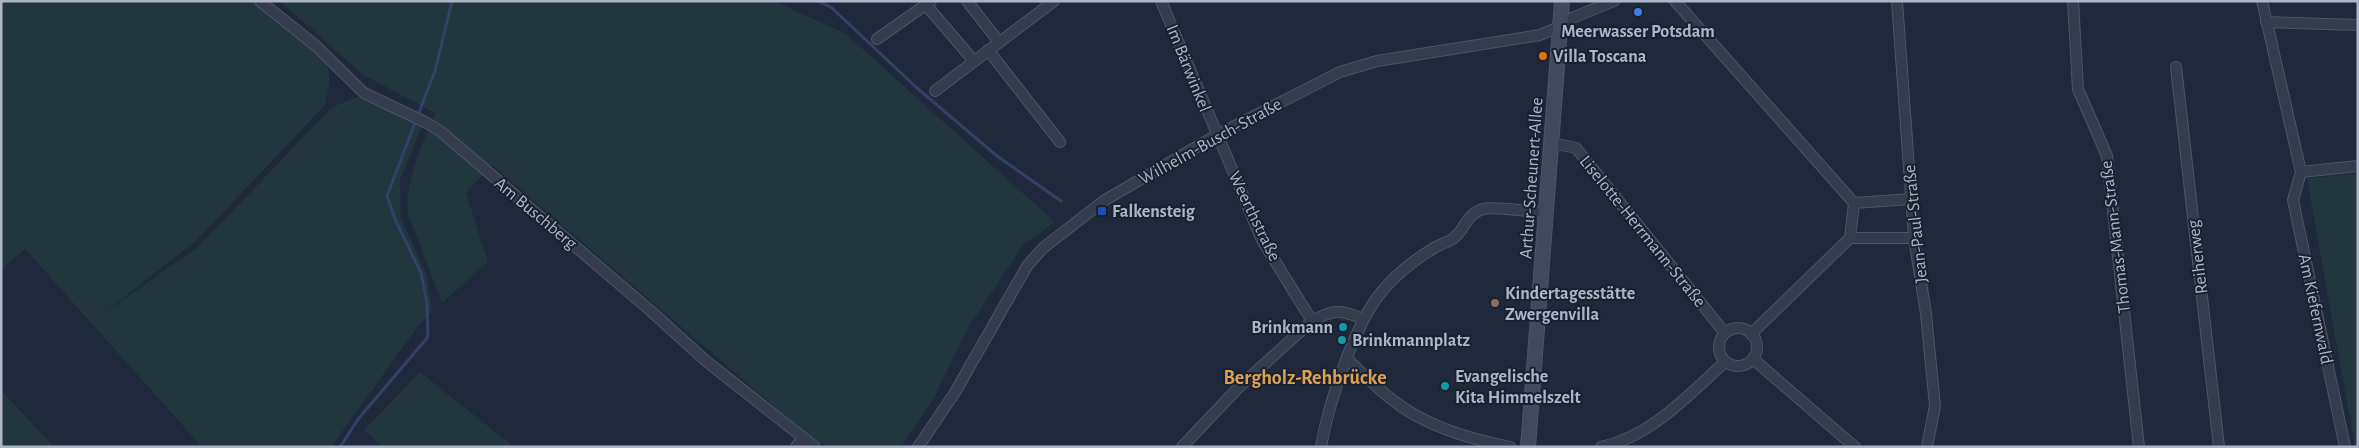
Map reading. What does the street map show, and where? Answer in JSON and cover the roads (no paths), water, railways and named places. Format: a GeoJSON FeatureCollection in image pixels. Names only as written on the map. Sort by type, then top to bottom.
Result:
{"type":"FeatureCollection","features":[{"type":"Feature","properties":{"kind":"main road","name":"Arthur-Scheunert-Allee"},"geometry":{"type":"LineString","coordinates":[[1528,447],[1562,1]]}},
{"type":"Feature","properties":{"kind":"street","name":"Am Buschberg"},"geometry":{"type":"LineString","coordinates":[[260,1],[316,46],[364,93],[428,123],[440,131],[652,312],[706,361],[815,447]]}},
{"type":"Feature","properties":{"kind":"street"},"geometry":{"type":"LineString","coordinates":[[967,1],[999,42]]}},
{"type":"Feature","properties":{"kind":"street"},"geometry":{"type":"LineString","coordinates":[[935,92],[1054,1]]}},
{"type":"Feature","properties":{"kind":"street","name":"Im Bärwinkel"},"geometry":{"type":"LineString","coordinates":[[1161,1],[1217,136]]}},
{"type":"Feature","properties":{"kind":"street","name":"Wilhelm-Busch-Straße"},"geometry":{"type":"LineString","coordinates":[[918,447],[954,394],[1026,266],[1043,248],[1105,200],[1217,136],[1340,72],[1378,61],[1527,38],[1547,33],[1572,18],[1614,1]]}},
{"type":"Feature","properties":{"kind":"street"},"geometry":{"type":"LineString","coordinates":[[1676,1],[1854,203],[1850,238],[1751,334]]}},
{"type":"Feature","properties":{"kind":"street","name":"Jean-Paul-Straße"},"geometry":{"type":"LineString","coordinates":[[1897,1],[1914,238],[1926,314],[1935,406],[1927,447]]}},
{"type":"Feature","properties":{"kind":"street","name":"Thomas-Mann-Straße"},"geometry":{"type":"LineString","coordinates":[[2073,1],[2078,89],[2107,156],[2140,447]]}},
{"type":"Feature","properties":{"kind":"street","name":"Am Kiefernwald"},"geometry":{"type":"LineString","coordinates":[[2262,1],[2301,172],[2293,200],[2345,447]]}},
{"type":"Feature","properties":{"kind":"street"},"geometry":{"type":"LineString","coordinates":[[877,39],[928,3],[974,61]]}},
{"type":"Feature","properties":{"kind":"street"},"geometry":{"type":"LineString","coordinates":[[2266,22],[2358,25]]}},
{"type":"Feature","properties":{"kind":"street"},"geometry":{"type":"LineString","coordinates":[[988,50],[1060,142]]}},
{"type":"Feature","properties":{"kind":"street","name":"Reiherweg"},"geometry":{"type":"LineString","coordinates":[[2176,67],[2219,447]]}},
{"type":"Feature","properties":{"kind":"street","name":"Weerthstraße"},"geometry":{"type":"LineString","coordinates":[[1217,136],[1262,240],[1312,321]]}},
{"type":"Feature","properties":{"kind":"street","name":"Liselotte-Herrmann-Straße"},"geometry":{"type":"LineString","coordinates":[[1552,143],[1576,148],[1725,333]]}},
{"type":"Feature","properties":{"kind":"street"},"geometry":{"type":"LineString","coordinates":[[2301,172],[2358,166]]}},
{"type":"Feature","properties":{"kind":"street"},"geometry":{"type":"LineString","coordinates":[[1854,203],[1911,199]]}},
{"type":"Feature","properties":{"kind":"street"},"geometry":{"type":"LineString","coordinates":[[1320,447],[1328,415],[1347,359],[1363,319],[1380,294],[1407,268],[1435,247],[1451,240],[1460,232],[1470,215],[1485,209],[1547,213]]}},
{"type":"Feature","properties":{"kind":"street"},"geometry":{"type":"LineString","coordinates":[[1850,238],[1914,238]]}},
{"type":"Feature","properties":{"kind":"street"},"geometry":{"type":"LineString","coordinates":[[1182,447],[1238,387],[1312,321],[1325,314],[1344,310],[1363,319]]}},
{"type":"Feature","properties":{"kind":"street"},"geometry":{"type":"LineString","coordinates":[[1738,328],[1751,334],[1757,346],[1753,359],[1740,366],[1725,362],[1720,355],[1719,348],[1720,340],[1725,333],[1738,328]]}},
{"type":"Feature","properties":{"kind":"street"},"geometry":{"type":"LineString","coordinates":[[1347,359],[1391,399],[1414,414],[1445,430],[1476,440],[1510,447]]}},
{"type":"Feature","properties":{"kind":"street"},"geometry":{"type":"LineString","coordinates":[[1753,359],[1855,447]]}},
{"type":"Feature","properties":{"kind":"street"},"geometry":{"type":"LineString","coordinates":[[1601,447],[1621,443],[1666,415],[1725,362]]}},
{"type":"Feature","properties":{"kind":"street"},"geometry":{"type":"LineString","coordinates":[[796,447],[803,438]]}},
{"type":"Feature","properties":{"kind":"waterway"},"geometry":{"type":"LineString","coordinates":[[418,115],[435,71],[452,1]]}},
{"type":"Feature","properties":{"kind":"waterway"},"geometry":{"type":"LineString","coordinates":[[818,1],[832,8],[917,88],[997,156],[1061,201]]}},
{"type":"Feature","properties":{"kind":"waterway"},"geometry":{"type":"LineString","coordinates":[[340,447],[359,418],[428,337],[427,303],[421,273],[395,219],[387,196],[415,123]]}},
{"type":"Feature","properties":{"kind":"place","name":"Meerwasser Potsdam"},"geometry":{"type":"Point","coordinates":[1638,12]}},
{"type":"Feature","properties":{"kind":"place","name":"Villa Toscana"},"geometry":{"type":"Point","coordinates":[1543,56]}},
{"type":"Feature","properties":{"kind":"place","name":"Falkensteig"},"geometry":{"type":"Point","coordinates":[1102,211]}},
{"type":"Feature","properties":{"kind":"place","name":"Kindertagesstätte Zwergenvilla"},"geometry":{"type":"Point","coordinates":[1495,303]}},
{"type":"Feature","properties":{"kind":"place","name":"Brinkmann"},"geometry":{"type":"Point","coordinates":[1343,327]}},
{"type":"Feature","properties":{"kind":"place","name":"Brinkmannplatz"},"geometry":{"type":"Point","coordinates":[1342,340]}},
{"type":"Feature","properties":{"kind":"place","name":"Evangelische Kita Himmelszelt"},"geometry":{"type":"Point","coordinates":[1445,386]}},
{"type":"Feature","properties":{"kind":"district","name":"Bergholz-Rehbrücke"},"geometry":{"type":"Point","coordinates":[1305,377]}}]}
